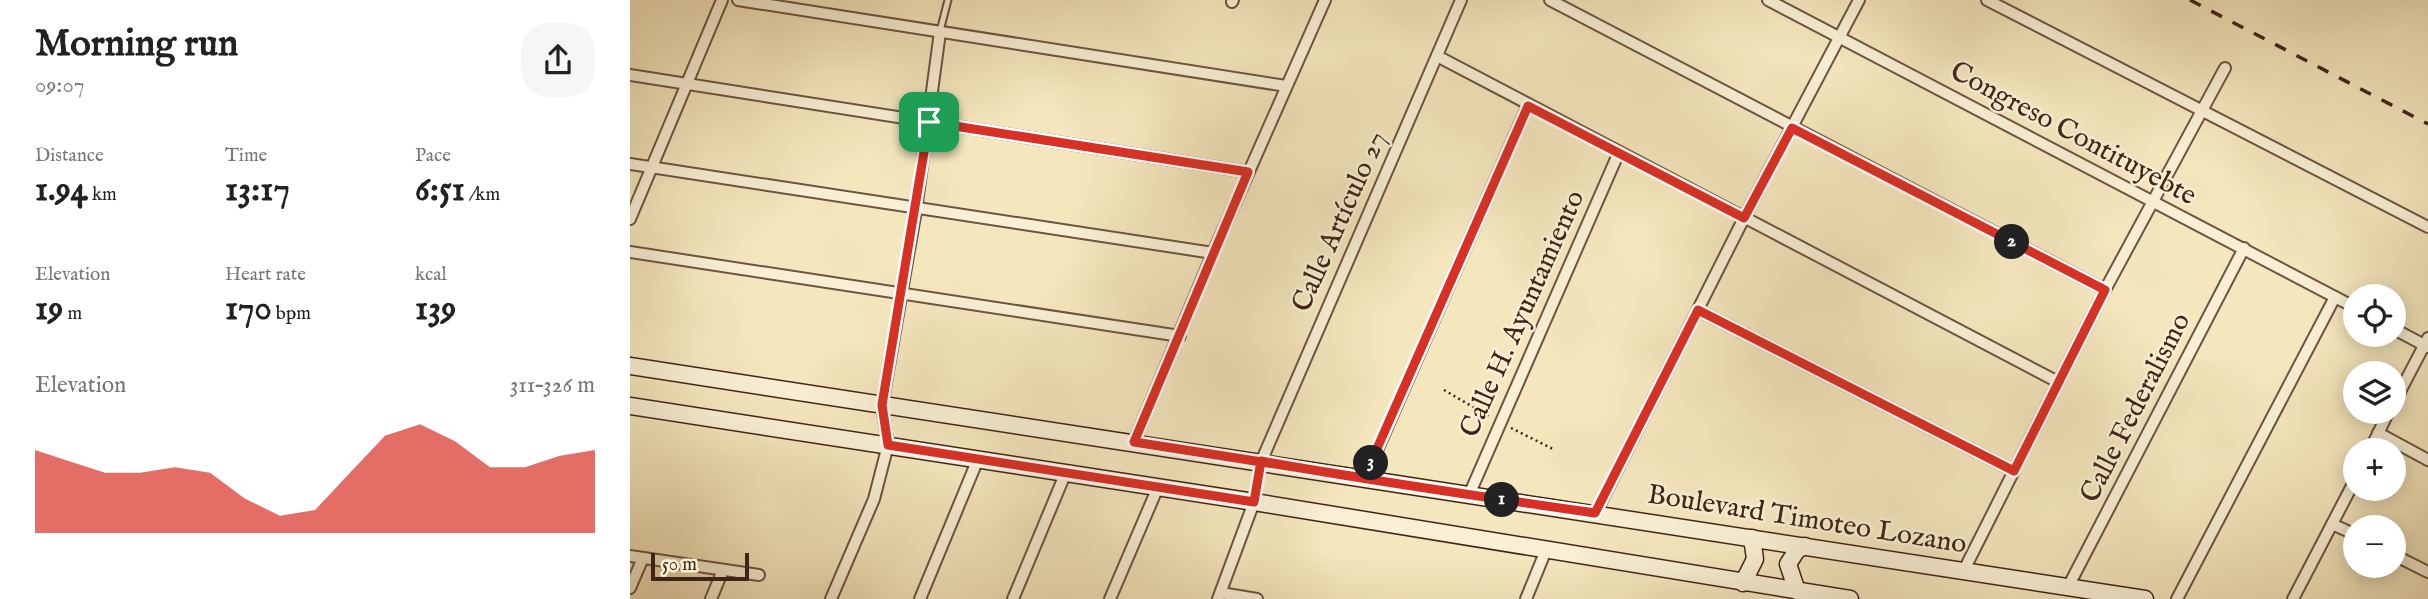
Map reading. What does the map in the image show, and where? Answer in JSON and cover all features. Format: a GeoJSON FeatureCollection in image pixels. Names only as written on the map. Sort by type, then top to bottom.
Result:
{"type":"FeatureCollection","features":[{"type":"Feature","properties":{"kind":"main road","name":"Boulevard Timoteo Lozano"},"geometry":{"type":"LineString","coordinates":[[630,366],[2145,599]]}},
{"type":"Feature","properties":{"kind":"main road"},"geometry":{"type":"LineString","coordinates":[[630,406],[1066,472],[1850,599]]}},
{"type":"Feature","properties":{"kind":"main road"},"geometry":{"type":"LineString","coordinates":[[1743,583],[1755,559],[1752,538]]}},
{"type":"Feature","properties":{"kind":"main road"},"geometry":{"type":"LineString","coordinates":[[1797,591],[1788,564],[1797,550],[1805,546]]}},
{"type":"Feature","properties":{"kind":"street"},"geometry":{"type":"LineString","coordinates":[[630,219],[722,0]]}},
{"type":"Feature","properties":{"kind":"street"},"geometry":{"type":"LineString","coordinates":[[738,0],[1286,86]]}},
{"type":"Feature","properties":{"kind":"street"},"geometry":{"type":"LineString","coordinates":[[1134,442],[1248,172],[1325,0]]}},
{"type":"Feature","properties":{"kind":"street","name":"Calle Artículo 27"},"geometry":{"type":"LineString","coordinates":[[1261,461],[1461,0]]}},
{"type":"Feature","properties":{"kind":"street"},"geometry":{"type":"LineString","coordinates":[[1550,0],[2105,290]]}},
{"type":"Feature","properties":{"kind":"street","name":"Congreso Contituyebte"},"geometry":{"type":"LineString","coordinates":[[1768,0],[2343,301]]}},
{"type":"Feature","properties":{"kind":"street"},"geometry":{"type":"LineString","coordinates":[[1595,513],[1744,218],[1859,0]]}},
{"type":"Feature","properties":{"kind":"street"},"geometry":{"type":"LineString","coordinates":[[1987,0],[2428,227]]}},
{"type":"Feature","properties":{"kind":"street"},"geometry":{"type":"LineString","coordinates":[[831,599],[874,499],[888,445],[882,405],[916,210],[940,32]]}},
{"type":"Feature","properties":{"kind":"street"},"geometry":{"type":"LineString","coordinates":[[1437,56],[2059,382]]}},
{"type":"Feature","properties":{"kind":"street"},"geometry":{"type":"LineString","coordinates":[[1962,572],[2105,290],[2225,68]]}},
{"type":"Feature","properties":{"kind":"street"},"geometry":{"type":"LineString","coordinates":[[630,75],[1248,172]]}},
{"type":"Feature","properties":{"kind":"street"},"geometry":{"type":"LineString","coordinates":[[1364,478],[1528,106]]}},
{"type":"Feature","properties":{"kind":"street","name":"Calle H. Ayuntamiento"},"geometry":{"type":"LineString","coordinates":[[1469,495],[1619,152]]}},
{"type":"Feature","properties":{"kind":"street"},"geometry":{"type":"LineString","coordinates":[[630,164],[916,210],[1213,253]]}},
{"type":"Feature","properties":{"kind":"street","name":"Calle Federalismo"},"geometry":{"type":"LineString","coordinates":[[2068,587],[2244,248]]}},
{"type":"Feature","properties":{"kind":"street"},"geometry":{"type":"LineString","coordinates":[[630,252],[1180,336]]}},
{"type":"Feature","properties":{"kind":"street"},"geometry":{"type":"LineString","coordinates":[[2177,599],[2335,297]]}},
{"type":"Feature","properties":{"kind":"street"},"geometry":{"type":"LineString","coordinates":[[1698,310],[2014,471]]}},
{"type":"Feature","properties":{"kind":"street"},"geometry":{"type":"LineString","coordinates":[[2406,334],[2427,343],[2406,381]]}},
{"type":"Feature","properties":{"kind":"street"},"geometry":{"type":"LineString","coordinates":[[2376,438],[2382,424]]}},
{"type":"Feature","properties":{"kind":"street"},"geometry":{"type":"LineString","coordinates":[[2378,433],[2428,460]]}},
{"type":"Feature","properties":{"kind":"street"},"geometry":{"type":"LineString","coordinates":[[920,599],[978,459]]}},
{"type":"Feature","properties":{"kind":"street"},"geometry":{"type":"LineString","coordinates":[[1013,599],[1066,472]]}},
{"type":"Feature","properties":{"kind":"street"},"geometry":{"type":"LineString","coordinates":[[1110,599],[1158,487]]}},
{"type":"Feature","properties":{"kind":"street"},"geometry":{"type":"LineString","coordinates":[[2293,599],[2344,501]]}},
{"type":"Feature","properties":{"kind":"street"},"geometry":{"type":"LineString","coordinates":[[1254,502],[1219,596],[1257,599]]}},
{"type":"Feature","properties":{"kind":"street"},"geometry":{"type":"LineString","coordinates":[[2332,524],[2343,530]]}},
{"type":"Feature","properties":{"kind":"street"},"geometry":{"type":"LineString","coordinates":[[1526,599],[1546,550]]}},
{"type":"Feature","properties":{"kind":"street"},"geometry":{"type":"LineString","coordinates":[[630,556],[759,575]]}},
{"type":"Feature","properties":{"kind":"street"},"geometry":{"type":"LineString","coordinates":[[630,588],[643,558]]}},
{"type":"Feature","properties":{"kind":"street"},"geometry":{"type":"LineString","coordinates":[[2406,561],[2428,572]]}},
{"type":"Feature","properties":{"kind":"street"},"geometry":{"type":"LineString","coordinates":[[711,599],[723,570]]}},
{"type":"Feature","properties":{"kind":"lane"},"geometry":{"type":"LineString","coordinates":[[940,32],[948,0]]}},
{"type":"Feature","properties":{"kind":"path"},"geometry":{"type":"LineString","coordinates":[[1254,502],[1261,461]]}},
{"type":"Feature","properties":{"kind":"railway"},"geometry":{"type":"LineString","coordinates":[[2190,0],[2428,124]]}},
{"type":"Feature","properties":{"kind":"route"},"geometry":{"type":"LineString","coordinates":[[929,122],[882,405],[888,445],[1254,502],[1261,461],[1295,468],[1595,513],[1698,310],[2014,471],[2105,290],[1792,128],[1744,218],[1528,106],[1364,478],[1261,461],[1134,442],[1248,172],[929,122]]}}]}
